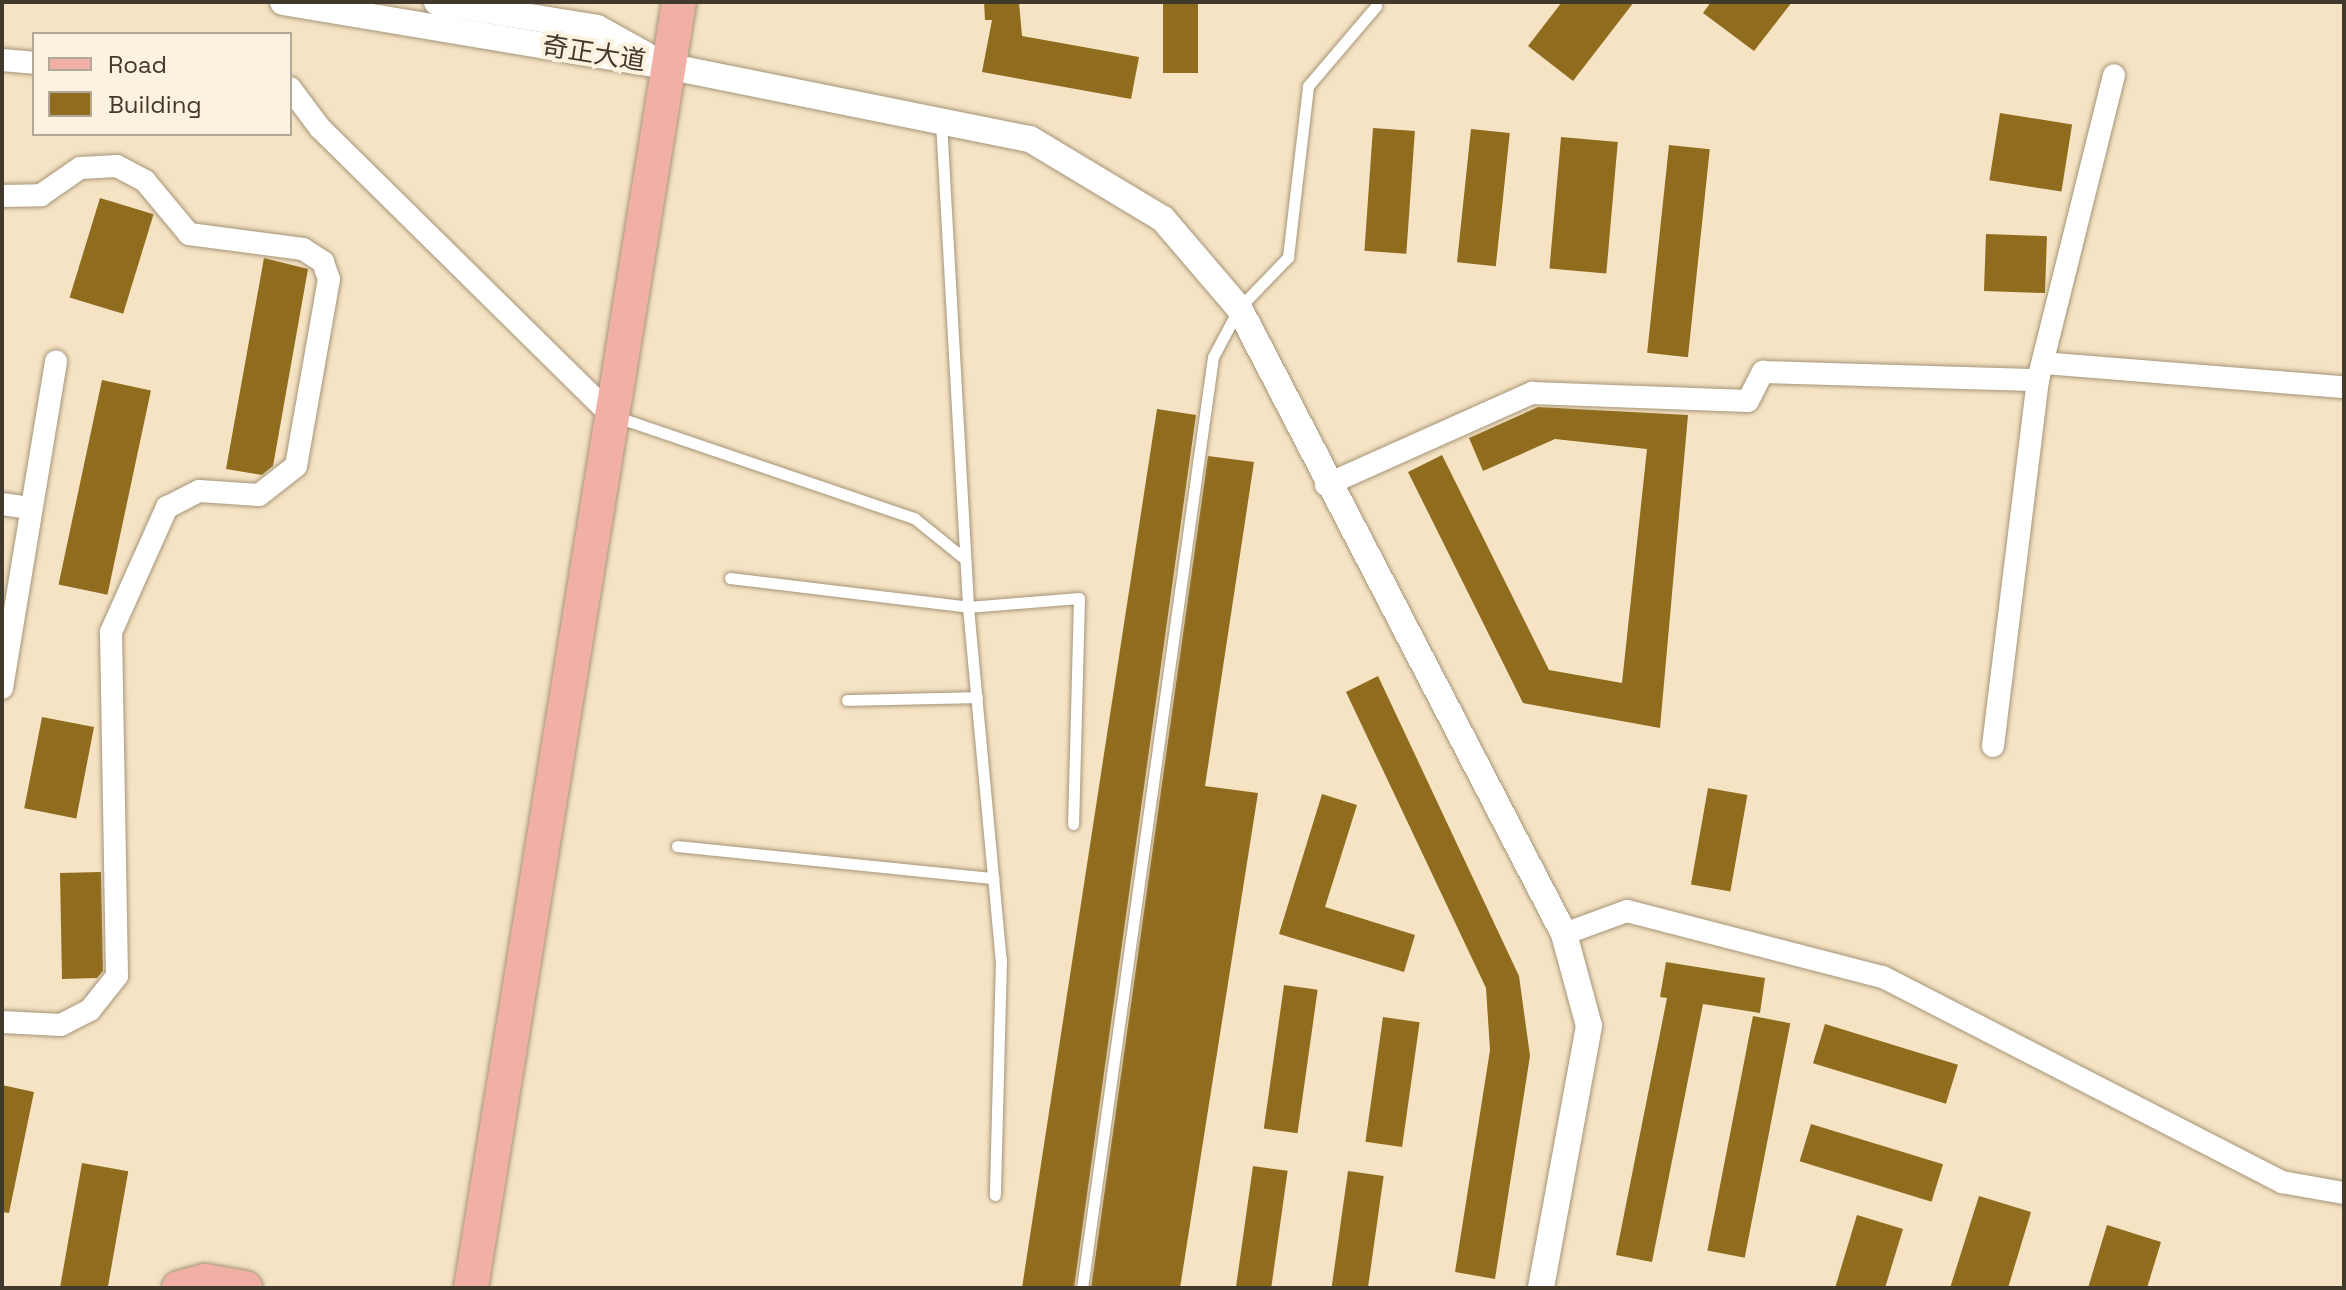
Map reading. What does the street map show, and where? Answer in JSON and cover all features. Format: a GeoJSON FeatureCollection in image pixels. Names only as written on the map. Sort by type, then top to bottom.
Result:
{"type":"FeatureCollection","features":[{"type":"Feature","properties":{"kind":"main road"},"geometry":{"type":"LineString","coordinates":[[471,1288],[679,2]]}},
{"type":"Feature","properties":{"kind":"main road"},"geometry":{"type":"LineString","coordinates":[[179,1288],[205,1281],[245,1288]]}},
{"type":"Feature","properties":{"kind":"street","name":"奇正大道"},"geometry":{"type":"LineString","coordinates":[[283,2],[667,66]]}},
{"type":"Feature","properties":{"kind":"street","name":"奇正大道"},"geometry":{"type":"LineString","coordinates":[[437,2],[597,28],[667,66]]}},
{"type":"Feature","properties":{"kind":"street"},"geometry":{"type":"LineString","coordinates":[[2,60],[32,63]]}},
{"type":"Feature","properties":{"kind":"street"},"geometry":{"type":"LineString","coordinates":[[667,66],[1030,139],[1163,219],[1239,308],[1326,485],[1564,934],[1589,1026],[1541,1288]]}},
{"type":"Feature","properties":{"kind":"street"},"geometry":{"type":"LineString","coordinates":[[1993,746],[2040,371],[2114,75]]}},
{"type":"Feature","properties":{"kind":"street"},"geometry":{"type":"LineString","coordinates":[[292,91],[320,128],[611,415]]}},
{"type":"Feature","properties":{"kind":"street"},"geometry":{"type":"LineString","coordinates":[[2,196],[41,195],[80,168],[117,166],[145,181],[189,234],[303,249],[323,262],[329,279],[296,466],[259,495],[199,491],[167,507],[111,632],[117,976],[90,1010],[61,1025],[2,1022]]}},
{"type":"Feature","properties":{"kind":"street"},"geometry":{"type":"LineString","coordinates":[[2,688],[56,361]]}},
{"type":"Feature","properties":{"kind":"street"},"geometry":{"type":"LineString","coordinates":[[1326,485],[1532,393],[1748,401],[1763,372],[2040,371],[2344,387]]}},
{"type":"Feature","properties":{"kind":"street"},"geometry":{"type":"LineString","coordinates":[[2,504],[31,508]]}},
{"type":"Feature","properties":{"kind":"street"},"geometry":{"type":"LineString","coordinates":[[1564,934],[1627,911],[1883,977],[2282,1182],[2344,1193]]}},
{"type":"Feature","properties":{"kind":"lane"},"geometry":{"type":"LineString","coordinates":[[1082,1288],[1213,357],[1239,308],[1288,257],[1308,86],[1376,6]]}},
{"type":"Feature","properties":{"kind":"lane"},"geometry":{"type":"LineString","coordinates":[[941,121],[968,607],[1001,960],[995,1195]]}},
{"type":"Feature","properties":{"kind":"lane"},"geometry":{"type":"LineString","coordinates":[[611,415],[914,518],[965,559]]}},
{"type":"Feature","properties":{"kind":"lane"},"geometry":{"type":"LineString","coordinates":[[730,578],[968,607],[1079,598],[1073,824]]}},
{"type":"Feature","properties":{"kind":"lane"},"geometry":{"type":"LineString","coordinates":[[847,700],[977,697]]}},
{"type":"Feature","properties":{"kind":"lane"},"geometry":{"type":"LineString","coordinates":[[677,846],[993,878]]}},
{"type":"Feature","properties":{"kind":"building"},"geometry":{"type":"Polygon","coordinates":[[[984,2],[1019,2],[1022,36],[1139,57],[1131,99],[982,72],[992,20],[985,20],[984,2]]]}},
{"type":"Feature","properties":{"kind":"building"},"geometry":{"type":"Polygon","coordinates":[[[1163,2],[1198,2],[1198,73],[1163,73],[1163,2]]]}},
{"type":"Feature","properties":{"kind":"building"},"geometry":{"type":"Polygon","coordinates":[[[1562,2],[1634,2],[1573,81],[1528,46],[1562,2]]]}},
{"type":"Feature","properties":{"kind":"building"},"geometry":{"type":"Polygon","coordinates":[[[1711,2],[1792,2],[1754,51],[1703,13],[1711,2]]]}},
{"type":"Feature","properties":{"kind":"building"},"geometry":{"type":"Polygon","coordinates":[[[2000,113],[2072,124],[2061,192],[1989,180],[2000,113]]]}},
{"type":"Feature","properties":{"kind":"building"},"geometry":{"type":"Polygon","coordinates":[[[1373,128],[1415,131],[1406,254],[1364,251],[1373,128]]]}},
{"type":"Feature","properties":{"kind":"building"},"geometry":{"type":"Polygon","coordinates":[[[1471,129],[1510,133],[1496,266],[1457,262],[1471,129]]]}},
{"type":"Feature","properties":{"kind":"building"},"geometry":{"type":"Polygon","coordinates":[[[1561,137],[1618,142],[1606,273],[1549,268],[1561,137]]]}},
{"type":"Feature","properties":{"kind":"building"},"geometry":{"type":"Polygon","coordinates":[[[1669,145],[1710,149],[1688,357],[1647,353],[1669,145]]]}},
{"type":"Feature","properties":{"kind":"building"},"geometry":{"type":"Polygon","coordinates":[[[100,198],[154,214],[123,314],[70,297],[100,198]]]}},
{"type":"Feature","properties":{"kind":"building"},"geometry":{"type":"Polygon","coordinates":[[[1986,234],[2047,236],[2045,293],[1984,291],[1986,234]]]}},
{"type":"Feature","properties":{"kind":"building"},"geometry":{"type":"Polygon","coordinates":[[[264,258],[308,269],[273,466],[262,475],[226,469],[264,258]]]}},
{"type":"Feature","properties":{"kind":"building"},"geometry":{"type":"Polygon","coordinates":[[[102,380],[151,390],[107,595],[59,584],[102,380]]]}},
{"type":"Feature","properties":{"kind":"building"},"geometry":{"type":"Polygon","coordinates":[[[1538,407],[1688,415],[1660,728],[1523,703],[1408,472],[1442,455],[1549,670],[1622,683],[1647,449],[1555,439],[1483,471],[1469,438],[1538,407]]]}},
{"type":"Feature","properties":{"kind":"building"},"geometry":{"type":"Polygon","coordinates":[[[1157,409],[1196,415],[1074,1288],[1022,1288],[1157,409]]]}},
{"type":"Feature","properties":{"kind":"building"},"geometry":{"type":"Polygon","coordinates":[[[1208,456],[1254,462],[1205,786],[1258,793],[1180,1288],[1091,1288],[1208,456]]]}},
{"type":"Feature","properties":{"kind":"building"},"geometry":{"type":"Polygon","coordinates":[[[1378,676],[1519,976],[1530,1056],[1495,1279],[1455,1272],[1490,1050],[1486,988],[1346,692],[1378,676]]]}},
{"type":"Feature","properties":{"kind":"building"},"geometry":{"type":"Polygon","coordinates":[[[42,717],[94,727],[76,818],[24,808],[42,717]]]}},
{"type":"Feature","properties":{"kind":"building"},"geometry":{"type":"Polygon","coordinates":[[[1708,788],[1747,795],[1730,891],[1691,885],[1708,788]]]}},
{"type":"Feature","properties":{"kind":"building"},"geometry":{"type":"Polygon","coordinates":[[[1322,794],[1357,805],[1325,907],[1415,935],[1404,972],[1279,934],[1322,794]]]}},
{"type":"Feature","properties":{"kind":"building"},"geometry":{"type":"Polygon","coordinates":[[[101,872],[103,971],[97,978],[62,979],[60,873],[101,872]]]}},
{"type":"Feature","properties":{"kind":"building"},"geometry":{"type":"Polygon","coordinates":[[[1666,962],[1765,978],[1760,1013],[1703,1004],[1652,1262],[1616,1255],[1667,998],[1660,997],[1666,962]]]}},
{"type":"Feature","properties":{"kind":"building"},"geometry":{"type":"Polygon","coordinates":[[[1284,985],[1318,990],[1297,1133],[1264,1129],[1284,985]]]}},
{"type":"Feature","properties":{"kind":"building"},"geometry":{"type":"Polygon","coordinates":[[[1753,1016],[1790,1023],[1745,1258],[1707,1251],[1753,1016]]]}},
{"type":"Feature","properties":{"kind":"building"},"geometry":{"type":"Polygon","coordinates":[[[1383,1017],[1420,1022],[1402,1147],[1365,1142],[1383,1017]]]}},
{"type":"Feature","properties":{"kind":"building"},"geometry":{"type":"Polygon","coordinates":[[[1825,1024],[1958,1065],[1946,1104],[1813,1063],[1825,1024]]]}},
{"type":"Feature","properties":{"kind":"building"},"geometry":{"type":"Polygon","coordinates":[[[2,1085],[34,1092],[9,1213],[2,1212],[2,1085]]]}},
{"type":"Feature","properties":{"kind":"building"},"geometry":{"type":"Polygon","coordinates":[[[1811,1124],[1943,1164],[1932,1202],[1800,1161],[1811,1124]]]}},
{"type":"Feature","properties":{"kind":"building"},"geometry":{"type":"Polygon","coordinates":[[[82,1163],[128,1171],[108,1288],[60,1288],[82,1163]]]}},
{"type":"Feature","properties":{"kind":"building"},"geometry":{"type":"Polygon","coordinates":[[[1253,1166],[1288,1171],[1271,1288],[1236,1288],[1253,1166]]]}},
{"type":"Feature","properties":{"kind":"building"},"geometry":{"type":"Polygon","coordinates":[[[1348,1171],[1384,1176],[1368,1288],[1332,1288],[1348,1171]]]}},
{"type":"Feature","properties":{"kind":"building"},"geometry":{"type":"Polygon","coordinates":[[[1979,1196],[2031,1212],[2008,1288],[1950,1288],[1979,1196]]]}},
{"type":"Feature","properties":{"kind":"building"},"geometry":{"type":"Polygon","coordinates":[[[1857,1215],[1903,1229],[1885,1288],[1835,1288],[1857,1215]]]}},
{"type":"Feature","properties":{"kind":"building"},"geometry":{"type":"Polygon","coordinates":[[[2107,1225],[2161,1242],[2147,1288],[2088,1288],[2107,1225]]]}}]}
